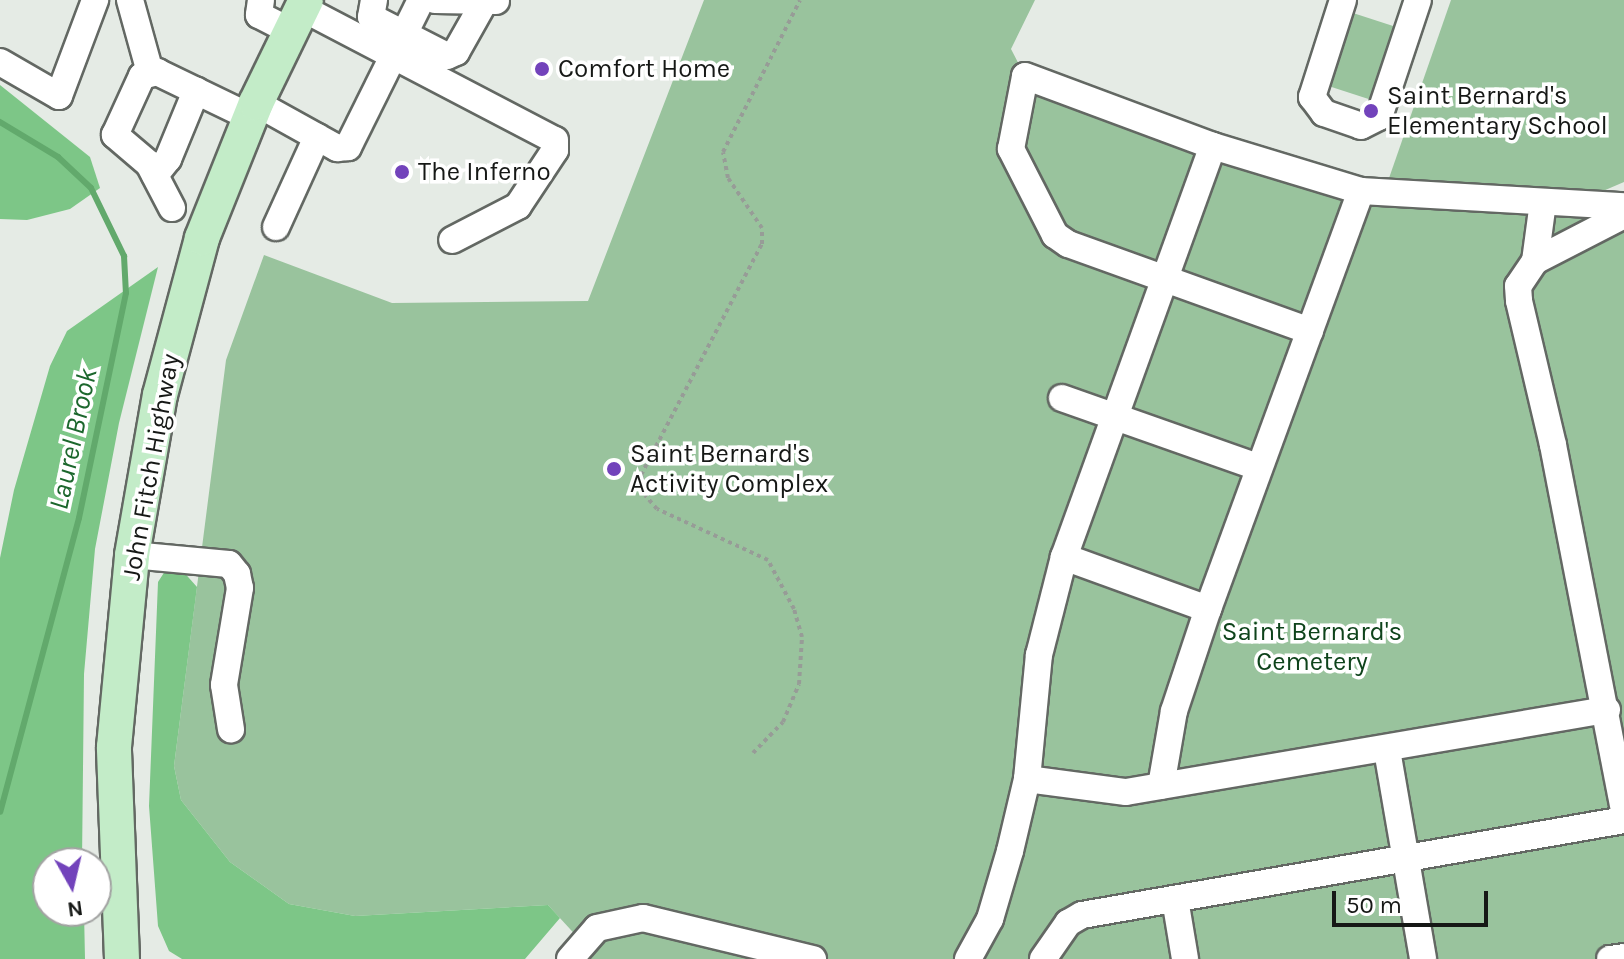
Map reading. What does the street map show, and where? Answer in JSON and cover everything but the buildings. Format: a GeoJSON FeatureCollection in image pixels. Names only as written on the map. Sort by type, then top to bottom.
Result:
{"type":"FeatureCollection","features":[{"type":"Feature","properties":{"kind":"main road","name":"John Fitch Highway"},"geometry":{"type":"LineString","coordinates":[[122,959],[114,747],[132,555],[160,395],[202,238],[253,110],[299,13]]}},
{"type":"Feature","properties":{"kind":"lane"},"geometry":{"type":"LineString","coordinates":[[0,62],[59,96],[95,0]]}},
{"type":"Feature","properties":{"kind":"lane"},"geometry":{"type":"LineString","coordinates":[[130,0],[150,72]]}},
{"type":"Feature","properties":{"kind":"lane"},"geometry":{"type":"LineString","coordinates":[[261,0],[259,15],[299,13],[400,44],[451,55],[492,2]]}},
{"type":"Feature","properties":{"kind":"lane"},"geometry":{"type":"LineString","coordinates":[[374,0],[371,17],[400,44],[555,140],[555,150],[518,206],[452,240]]}},
{"type":"Feature","properties":{"kind":"lane"},"geometry":{"type":"LineString","coordinates":[[172,208],[155,175],[115,135],[142,76],[150,72],[253,110],[337,148],[348,147],[421,0]]}},
{"type":"Feature","properties":{"kind":"lane"},"geometry":{"type":"LineString","coordinates":[[435,0],[492,2]]}},
{"type":"Feature","properties":{"kind":"lane"},"geometry":{"type":"LineString","coordinates":[[1343,0],[1312,97],[1324,113],[1361,126],[1379,117],[1418,0]]}},
{"type":"Feature","properties":{"kind":"lane"},"geometry":{"type":"LineString","coordinates":[[1310,331],[1068,244],[1055,235],[1011,149],[1025,76],[1213,146],[1361,191],[1624,206]]}},
{"type":"Feature","properties":{"kind":"lane"},"geometry":{"type":"LineString","coordinates":[[155,175],[168,159],[196,91]]}},
{"type":"Feature","properties":{"kind":"lane"},"geometry":{"type":"LineString","coordinates":[[276,227],[317,137]]}},
{"type":"Feature","properties":{"kind":"lane"},"geometry":{"type":"LineString","coordinates":[[968,959],[990,919],[1027,779],[1039,655],[1064,557],[1213,146]]}},
{"type":"Feature","properties":{"kind":"lane"},"geometry":{"type":"LineString","coordinates":[[1161,786],[1174,711],[1208,609],[1361,191]]}},
{"type":"Feature","properties":{"kind":"lane"},"geometry":{"type":"LineString","coordinates":[[1543,202],[1535,261],[1518,286],[1519,301],[1607,710],[1624,811]]}},
{"type":"Feature","properties":{"kind":"lane"},"geometry":{"type":"LineString","coordinates":[[1535,261],[1624,215]]}},
{"type":"Feature","properties":{"kind":"lane"},"geometry":{"type":"LineString","coordinates":[[1062,398],[1258,467]]}},
{"type":"Feature","properties":{"kind":"lane"},"geometry":{"type":"LineString","coordinates":[[132,555],[229,564],[237,574],[240,588],[224,685],[231,729]]}},
{"type":"Feature","properties":{"kind":"lane"},"geometry":{"type":"LineString","coordinates":[[1064,557],[1208,609]]}},
{"type":"Feature","properties":{"kind":"lane"},"geometry":{"type":"LineString","coordinates":[[1027,779],[1107,791],[1161,786],[1387,750],[1607,710]]}},
{"type":"Feature","properties":{"kind":"lane"},"geometry":{"type":"LineString","coordinates":[[1387,750],[1423,959]]}},
{"type":"Feature","properties":{"kind":"lane"},"geometry":{"type":"LineString","coordinates":[[1043,959],[1068,923],[1082,915],[1624,820]]}},
{"type":"Feature","properties":{"kind":"lane"},"geometry":{"type":"LineString","coordinates":[[1175,899],[1185,959]]}},
{"type":"Feature","properties":{"kind":"lane"},"geometry":{"type":"LineString","coordinates":[[570,959],[597,928],[643,918],[813,959]]}},
{"type":"Feature","properties":{"kind":"lane"},"geometry":{"type":"LineString","coordinates":[[1610,959],[1624,957]]}},
{"type":"Feature","properties":{"kind":"path"},"geometry":{"type":"LineString","coordinates":[[753,753],[783,722],[799,684],[802,637],[784,583],[760,554],[657,509],[645,495],[641,475],[762,244],[762,228],[728,178],[723,152],[800,0]]}},
{"type":"Feature","properties":{"kind":"green space","name":"Saint Bernard's Cemetery"},"geometry":{"type":"Polygon","coordinates":[[[704,0],[1035,0],[1011,49],[1025,76],[1361,191],[1624,206],[1624,959],[570,959],[581,941],[548,905],[355,916],[289,904],[230,862],[181,800],[174,766],[226,360],[264,255],[392,303],[588,301],[704,0]]]}},
{"type":"Feature","properties":{"kind":"green space"},"geometry":{"type":"Polygon","coordinates":[[[1451,0],[1624,0],[1624,182],[1603,191],[1388,181],[1451,0]]]}},
{"type":"Feature","properties":{"kind":"green space"},"geometry":{"type":"Polygon","coordinates":[[[1353,13],[1398,28],[1374,101],[1329,86],[1353,13]]]}},
{"type":"Feature","properties":{"kind":"green space"},"geometry":{"type":"Polygon","coordinates":[[[0,85],[90,157],[100,188],[70,209],[27,220],[0,219],[0,85]]]}},
{"type":"Feature","properties":{"kind":"green space"},"geometry":{"type":"Polygon","coordinates":[[[158,267],[119,423],[95,549],[84,674],[82,847],[32,847],[32,927],[84,927],[85,959],[0,959],[0,558],[14,490],[50,366],[67,331],[158,267]]]}},
{"type":"Feature","properties":{"kind":"green space"},"geometry":{"type":"Polygon","coordinates":[[[167,568],[181,569],[197,587],[174,766],[181,800],[230,862],[289,904],[355,916],[548,905],[560,918],[525,959],[182,959],[169,951],[158,926],[149,806],[158,582],[167,568]]]}},
{"type":"Feature","properties":{"kind":"waterway","name":"Laurel Brook"},"geometry":{"type":"LineString","coordinates":[[0,122],[58,157],[91,188],[124,256],[126,293],[79,518],[0,812]]}},
{"type":"Feature","properties":{"kind":"place","name":"Comfort Home"},"geometry":{"type":"Point","coordinates":[542,69]}},
{"type":"Feature","properties":{"kind":"place","name":"Saint Bernard's Elementary School"},"geometry":{"type":"Point","coordinates":[1371,111]}},
{"type":"Feature","properties":{"kind":"place","name":"The Inferno"},"geometry":{"type":"Point","coordinates":[402,172]}},
{"type":"Feature","properties":{"kind":"place","name":"Saint Bernard's Activity Complex"},"geometry":{"type":"Point","coordinates":[614,469]}}]}
